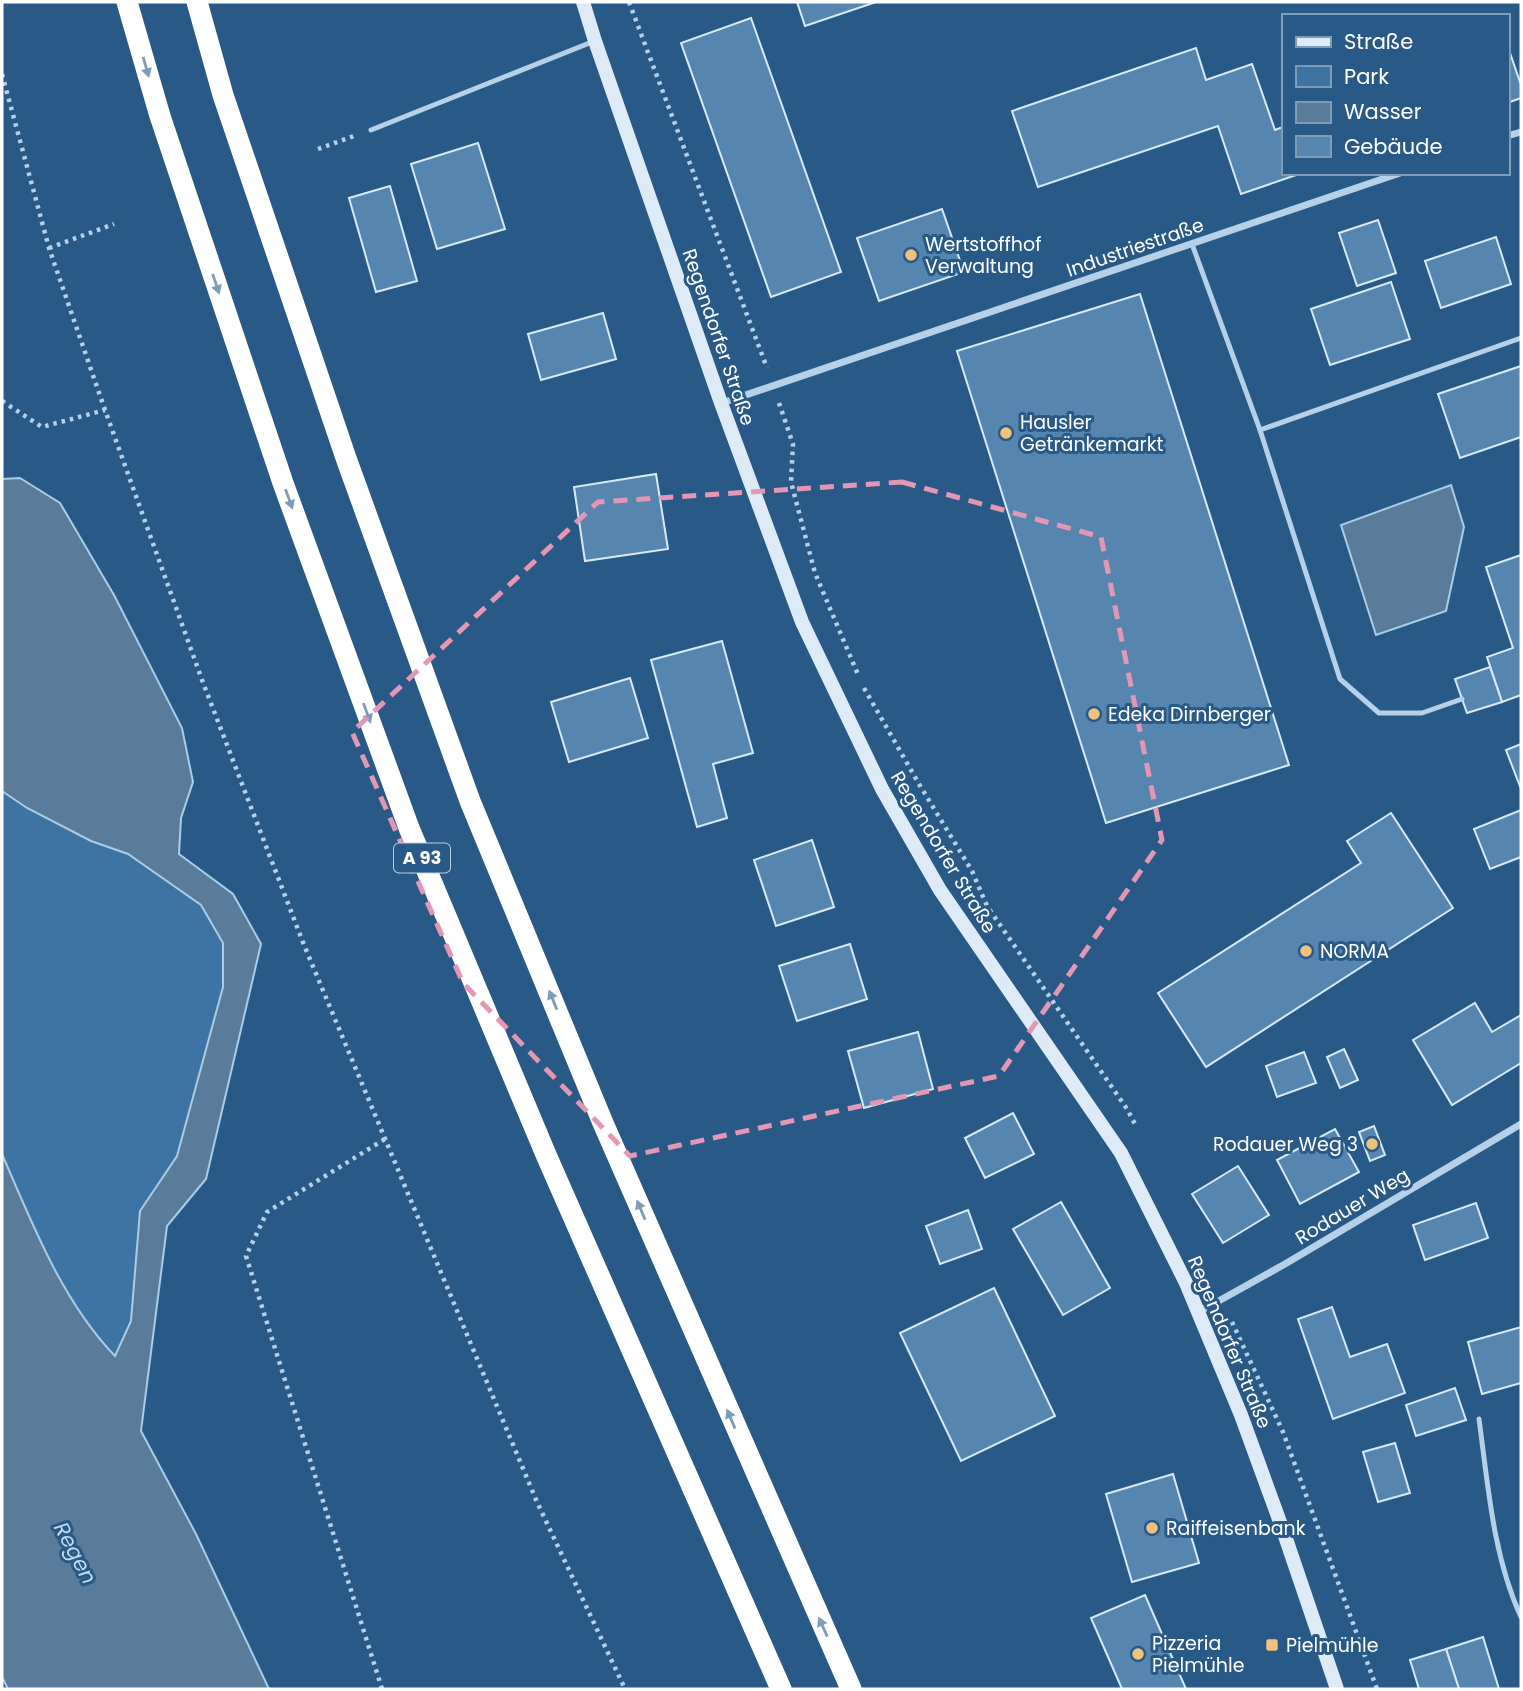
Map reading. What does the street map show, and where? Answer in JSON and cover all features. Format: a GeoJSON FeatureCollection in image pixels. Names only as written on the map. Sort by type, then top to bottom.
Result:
{"type":"FeatureCollection","features":[{"type":"Feature","properties":{"kind":"highway","name":"A 93"},"geometry":{"type":"LineString","coordinates":[[127,2],[160,116],[283,483],[409,828],[547,1157],[781,1689]]}},
{"type":"Feature","properties":{"kind":"highway"},"geometry":{"type":"LineString","coordinates":[[197,2],[223,95],[346,458],[470,801],[603,1123],[850,1689]]}},
{"type":"Feature","properties":{"kind":"street","name":"Regendorfer Straße"},"geometry":{"type":"LineString","coordinates":[[583,2],[594,41],[721,403],[802,622],[882,789],[940,890],[1121,1153],[1198,1312],[1241,1415],[1337,1689]]}},
{"type":"Feature","properties":{"kind":"street","name":"Industriestraße"},"geometry":{"type":"LineString","coordinates":[[721,403],[1394,175]]}},
{"type":"Feature","properties":{"kind":"street","name":"Rodauer Weg"},"geometry":{"type":"LineString","coordinates":[[1198,1312],[1285,1264],[1521,1124]]}},
{"type":"Feature","properties":{"kind":"lane"},"geometry":{"type":"LineString","coordinates":[[371,130],[594,41]]}},
{"type":"Feature","properties":{"kind":"lane"},"geometry":{"type":"LineString","coordinates":[[1192,244],[1260,430],[1340,679],[1380,713],[1422,713],[1462,699]]}},
{"type":"Feature","properties":{"kind":"lane"},"geometry":{"type":"LineString","coordinates":[[1260,430],[1521,338]]}},
{"type":"Feature","properties":{"kind":"lane"},"geometry":{"type":"LineString","coordinates":[[1479,1419],[1494,1526],[1505,1572],[1521,1617]]}},
{"type":"Feature","properties":{"kind":"path"},"geometry":{"type":"LineString","coordinates":[[629,2],[793,444],[791,482],[815,573],[862,685],[972,871],[987,906],[1127,1109],[1139,1134]]}},
{"type":"Feature","properties":{"kind":"path"},"geometry":{"type":"LineString","coordinates":[[2,74],[49,248],[105,410],[202,680],[304,945],[537,1502],[625,1689]]}},
{"type":"Feature","properties":{"kind":"path"},"geometry":{"type":"LineString","coordinates":[[318,149],[371,130]]}},
{"type":"Feature","properties":{"kind":"path"},"geometry":{"type":"LineString","coordinates":[[49,248],[114,224]]}},
{"type":"Feature","properties":{"kind":"path"},"geometry":{"type":"LineString","coordinates":[[2,401],[42,427],[105,410]]}},
{"type":"Feature","properties":{"kind":"path"},"geometry":{"type":"LineString","coordinates":[[382,1689],[246,1256],[267,1212],[385,1139]]}},
{"type":"Feature","properties":{"kind":"path"},"geometry":{"type":"LineString","coordinates":[[1222,1299],[1283,1432],[1377,1689]]}},
{"type":"Feature","properties":{"kind":"highlighted area"},"geometry":{"type":"Polygon","coordinates":[[[902,482],[1101,537],[1162,840],[999,1076],[630,1156],[463,983],[352,732],[598,502],[902,482]]]}},
{"type":"Feature","properties":{"kind":"green space"},"geometry":{"type":"Polygon","coordinates":[[[2,791],[27,808],[91,841],[128,854],[201,905],[223,943],[223,987],[177,1156],[140,1211],[131,1321],[115,1357],[78,1312],[40,1239],[2,1154],[2,791]]]}},
{"type":"Feature","properties":{"kind":"water","name":"Regen"},"geometry":{"type":"Polygon","coordinates":[[[20,478],[60,503],[114,595],[182,728],[193,782],[181,818],[179,854],[233,894],[261,944],[206,1179],[167,1226],[141,1431],[196,1534],[269,1689],[8,1689],[2,1677],[2,1154],[37,1234],[64,1286],[79,1311],[115,1356],[131,1321],[140,1211],[177,1156],[223,987],[223,943],[201,905],[128,854],[91,841],[27,808],[2,791],[2,479],[20,478]]]}},
{"type":"Feature","properties":{"kind":"water"},"geometry":{"type":"Polygon","coordinates":[[[1451,485],[1464,527],[1446,611],[1376,635],[1341,525],[1451,485]]]}},
{"type":"Feature","properties":{"kind":"building"},"geometry":{"type":"Polygon","coordinates":[[[797,2],[876,2],[805,26],[797,2]]]}},
{"type":"Feature","properties":{"kind":"building"},"geometry":{"type":"Polygon","coordinates":[[[751,18],[841,272],[771,297],[681,43],[751,18]]]}},
{"type":"Feature","properties":{"kind":"building"},"geometry":{"type":"Polygon","coordinates":[[[1196,48],[1206,80],[1252,64],[1275,130],[1282,127],[1282,175],[1296,175],[1241,194],[1218,126],[1038,187],[1012,111],[1196,48]]]}},
{"type":"Feature","properties":{"kind":"building"},"geometry":{"type":"Polygon","coordinates":[[[1509,50],[1521,85],[1521,98],[1509,102],[1509,50]]]}},
{"type":"Feature","properties":{"kind":"building"},"geometry":{"type":"Polygon","coordinates":[[[478,143],[505,229],[437,249],[411,164],[478,143]]]}},
{"type":"Feature","properties":{"kind":"building"},"geometry":{"type":"Polygon","coordinates":[[[390,186],[417,281],[376,292],[349,198],[390,186]]]}},
{"type":"Feature","properties":{"kind":"building","name":"Wertstoffhof Verwaltung"},"geometry":{"type":"Polygon","coordinates":[[[942,209],[964,272],[879,301],[857,238],[942,209]]]}},
{"type":"Feature","properties":{"kind":"building"},"geometry":{"type":"Polygon","coordinates":[[[1378,220],[1396,273],[1357,286],[1339,233],[1378,220]]]}},
{"type":"Feature","properties":{"kind":"building"},"geometry":{"type":"Polygon","coordinates":[[[1496,237],[1511,284],[1441,308],[1425,261],[1496,237]]]}},
{"type":"Feature","properties":{"kind":"building"},"geometry":{"type":"Polygon","coordinates":[[[1391,282],[1410,339],[1330,365],[1311,309],[1391,282]]]}},
{"type":"Feature","properties":{"kind":"building"},"geometry":{"type":"Polygon","coordinates":[[[1140,294],[1289,765],[1106,823],[957,351],[1140,294]]]}},
{"type":"Feature","properties":{"kind":"building"},"geometry":{"type":"Polygon","coordinates":[[[603,313],[616,359],[541,380],[528,334],[603,313]]]}},
{"type":"Feature","properties":{"kind":"building"},"geometry":{"type":"Polygon","coordinates":[[[1521,366],[1521,437],[1460,458],[1438,394],[1521,366]]]}},
{"type":"Feature","properties":{"kind":"building"},"geometry":{"type":"Polygon","coordinates":[[[656,474],[668,549],[585,561],[574,487],[656,474]]]}},
{"type":"Feature","properties":{"kind":"building"},"geometry":{"type":"Polygon","coordinates":[[[1521,555],[1521,695],[1502,702],[1487,657],[1513,648],[1486,567],[1521,555]]]}},
{"type":"Feature","properties":{"kind":"building"},"geometry":{"type":"Polygon","coordinates":[[[722,641],[753,753],[713,764],[727,818],[697,827],[651,660],[722,641]]]}},
{"type":"Feature","properties":{"kind":"building"},"geometry":{"type":"Polygon","coordinates":[[[1490,667],[1502,702],[1467,713],[1455,679],[1490,667]]]}},
{"type":"Feature","properties":{"kind":"building"},"geometry":{"type":"Polygon","coordinates":[[[630,678],[648,738],[569,762],[551,702],[630,678]]]}},
{"type":"Feature","properties":{"kind":"building"},"geometry":{"type":"Polygon","coordinates":[[[1521,744],[1521,789],[1506,750],[1521,744]]]}},
{"type":"Feature","properties":{"kind":"building"},"geometry":{"type":"Polygon","coordinates":[[[1521,810],[1521,857],[1490,869],[1474,829],[1521,810]]]}},
{"type":"Feature","properties":{"kind":"building","name":"NORMA"},"geometry":{"type":"Polygon","coordinates":[[[1391,813],[1453,908],[1206,1067],[1158,993],[1361,863],[1347,841],[1391,813]]]}},
{"type":"Feature","properties":{"kind":"building"},"geometry":{"type":"Polygon","coordinates":[[[812,840],[834,907],[776,926],[754,860],[812,840]]]}},
{"type":"Feature","properties":{"kind":"building"},"geometry":{"type":"Polygon","coordinates":[[[850,944],[867,999],[797,1021],[779,966],[850,944]]]}},
{"type":"Feature","properties":{"kind":"building"},"geometry":{"type":"Polygon","coordinates":[[[1475,1003],[1492,1032],[1521,1015],[1521,1063],[1452,1105],[1413,1040],[1475,1003]]]}},
{"type":"Feature","properties":{"kind":"building"},"geometry":{"type":"Polygon","coordinates":[[[918,1032],[933,1089],[864,1108],[848,1051],[918,1032]]]}},
{"type":"Feature","properties":{"kind":"building"},"geometry":{"type":"Polygon","coordinates":[[[1344,1049],[1358,1080],[1340,1088],[1327,1057],[1344,1049]]]}},
{"type":"Feature","properties":{"kind":"building"},"geometry":{"type":"Polygon","coordinates":[[[1304,1052],[1316,1083],[1277,1097],[1266,1066],[1304,1052]]]}},
{"type":"Feature","properties":{"kind":"building"},"geometry":{"type":"Polygon","coordinates":[[[1013,1113],[1034,1154],[985,1178],[965,1138],[1013,1113]]]}},
{"type":"Feature","properties":{"kind":"building","name":"Rodauer Weg 3"},"geometry":{"type":"Polygon","coordinates":[[[1374,1126],[1385,1155],[1370,1161],[1359,1132],[1374,1126]]]}},
{"type":"Feature","properties":{"kind":"building"},"geometry":{"type":"Polygon","coordinates":[[[1335,1129],[1359,1172],[1300,1204],[1277,1160],[1335,1129]]]}},
{"type":"Feature","properties":{"kind":"building"},"geometry":{"type":"Polygon","coordinates":[[[1238,1166],[1269,1215],[1223,1243],[1192,1194],[1238,1166]]]}},
{"type":"Feature","properties":{"kind":"building"},"geometry":{"type":"Polygon","coordinates":[[[1061,1202],[1110,1288],[1063,1315],[1013,1229],[1061,1202]]]}},
{"type":"Feature","properties":{"kind":"building"},"geometry":{"type":"Polygon","coordinates":[[[1476,1203],[1488,1238],[1425,1260],[1413,1225],[1476,1203]]]}},
{"type":"Feature","properties":{"kind":"building"},"geometry":{"type":"Polygon","coordinates":[[[968,1210],[982,1249],[940,1264],[926,1226],[968,1210]]]}},
{"type":"Feature","properties":{"kind":"building"},"geometry":{"type":"Polygon","coordinates":[[[994,1288],[1055,1416],[961,1461],[900,1333],[994,1288]]]}},
{"type":"Feature","properties":{"kind":"building"},"geometry":{"type":"Polygon","coordinates":[[[1332,1307],[1350,1357],[1387,1344],[1405,1393],[1333,1419],[1298,1319],[1332,1307]]]}},
{"type":"Feature","properties":{"kind":"building"},"geometry":{"type":"Polygon","coordinates":[[[1521,1327],[1521,1383],[1482,1394],[1468,1342],[1521,1327]]]}},
{"type":"Feature","properties":{"kind":"building"},"geometry":{"type":"Polygon","coordinates":[[[1455,1388],[1466,1420],[1416,1436],[1406,1405],[1455,1388]]]}},
{"type":"Feature","properties":{"kind":"building"},"geometry":{"type":"Polygon","coordinates":[[[1395,1443],[1410,1493],[1378,1502],[1363,1452],[1395,1443]]]}},
{"type":"Feature","properties":{"kind":"building","name":"Raiffeisenbank"},"geometry":{"type":"Polygon","coordinates":[[[1173,1474],[1199,1563],[1132,1582],[1106,1494],[1173,1474]]]}},
{"type":"Feature","properties":{"kind":"building","name":"Pizzeria Pielmühle"},"geometry":{"type":"Polygon","coordinates":[[[1145,1595],[1186,1689],[1122,1689],[1091,1618],[1145,1595]]]}},
{"type":"Feature","properties":{"kind":"building"},"geometry":{"type":"Polygon","coordinates":[[[1483,1637],[1499,1689],[1459,1689],[1446,1649],[1483,1637]]]}},
{"type":"Feature","properties":{"kind":"building"},"geometry":{"type":"Polygon","coordinates":[[[1446,1649],[1459,1689],[1419,1689],[1410,1660],[1446,1649]]]}},
{"type":"Feature","properties":{"kind":"place","name":"Wertstoffhof Verwaltung"},"geometry":{"type":"Point","coordinates":[911,255]}},
{"type":"Feature","properties":{"kind":"place","name":"Hausler Getränkemarkt"},"geometry":{"type":"Point","coordinates":[1006,433]}},
{"type":"Feature","properties":{"kind":"place","name":"Edeka Dirnberger"},"geometry":{"type":"Point","coordinates":[1094,714]}},
{"type":"Feature","properties":{"kind":"place","name":"NORMA"},"geometry":{"type":"Point","coordinates":[1306,951]}},
{"type":"Feature","properties":{"kind":"place","name":"Rodauer Weg 3"},"geometry":{"type":"Point","coordinates":[1372,1144]}},
{"type":"Feature","properties":{"kind":"place","name":"Raiffeisenbank"},"geometry":{"type":"Point","coordinates":[1152,1528]}},
{"type":"Feature","properties":{"kind":"place","name":"Pielmühle"},"geometry":{"type":"Point","coordinates":[1272,1645]}},
{"type":"Feature","properties":{"kind":"place","name":"Pizzeria Pielmühle"},"geometry":{"type":"Point","coordinates":[1138,1654]}}]}
